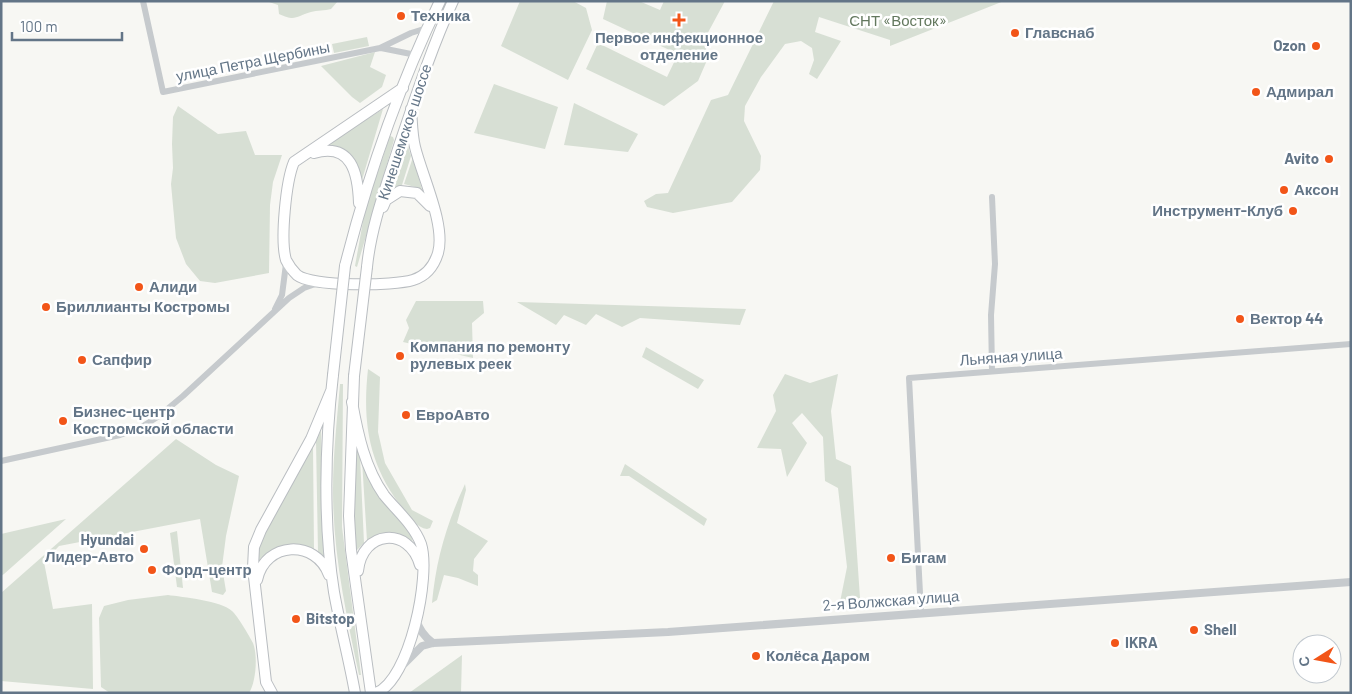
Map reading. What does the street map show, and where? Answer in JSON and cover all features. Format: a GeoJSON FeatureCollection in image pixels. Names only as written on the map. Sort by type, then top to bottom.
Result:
{"type":"FeatureCollection","features":[{"type":"Feature","properties":{"kind":"main road","name":"Кинешемское шоссе"},"geometry":{"type":"LineString","coordinates":[[360,208],[402,88],[440,1]]}},
{"type":"Feature","properties":{"kind":"main road","name":"Кинешемское шоссе"},"geometry":{"type":"LineString","coordinates":[[352,402],[366,267],[375,224],[411,109],[440,28],[453,1]]}},
{"type":"Feature","properties":{"kind":"main road"},"geometry":{"type":"LineString","coordinates":[[402,88],[294,162],[288,177],[285,237],[286,260],[296,274],[306,280],[318,283],[377,284],[413,280],[426,273],[434,264],[441,240],[415,146],[411,109]]}},
{"type":"Feature","properties":{"kind":"main road"},"geometry":{"type":"LineString","coordinates":[[306,155],[323,150],[336,152],[347,158],[356,172],[360,208],[346,266],[331,392],[327,491],[334,591],[355,693]]}},
{"type":"Feature","properties":{"kind":"main road"},"geometry":{"type":"LineString","coordinates":[[375,224],[386,200],[400,191],[417,193],[434,210]]}},
{"type":"Feature","properties":{"kind":"main road"},"geometry":{"type":"LineString","coordinates":[[272,693],[266,682],[253,568],[254,547],[261,530],[311,439],[331,392]]}},
{"type":"Feature","properties":{"kind":"main road"},"geometry":{"type":"LineString","coordinates":[[352,402],[357,429],[371,472],[384,494],[417,537],[423,557],[423,573],[414,631],[401,667],[388,686],[376,693]]}},
{"type":"Feature","properties":{"kind":"main road"},"geometry":{"type":"LineString","coordinates":[[352,402],[349,516],[356,585],[371,693]]}},
{"type":"Feature","properties":{"kind":"main road"},"geometry":{"type":"LineString","coordinates":[[356,585],[359,558],[368,546],[382,539],[392,538],[408,545],[419,559],[423,573]]}},
{"type":"Feature","properties":{"kind":"main road"},"geometry":{"type":"LineString","coordinates":[[255,586],[259,570],[264,561],[274,553],[298,550],[316,556],[322,561],[334,591]]}},
{"type":"Feature","properties":{"kind":"street","name":"улица Петра Щербины"},"geometry":{"type":"LineString","coordinates":[[142,1],[163,92],[380,48],[411,33],[427,28]]}},
{"type":"Feature","properties":{"kind":"street","name":"улица Петра Щербины"},"geometry":{"type":"LineString","coordinates":[[380,48],[416,55]]}},
{"type":"Feature","properties":{"kind":"street"},"geometry":{"type":"LineString","coordinates":[[992,197],[996,264],[991,315],[992,371]]}},
{"type":"Feature","properties":{"kind":"street"},"geometry":{"type":"LineString","coordinates":[[273,313],[282,295],[286,260]]}},
{"type":"Feature","properties":{"kind":"street"},"geometry":{"type":"LineString","coordinates":[[1,461],[120,435],[140,428],[159,416],[183,396],[273,313],[304,288],[318,283]]}},
{"type":"Feature","properties":{"kind":"street","name":"Льняная улица"},"geometry":{"type":"LineString","coordinates":[[921,613],[908,378],[1351,344]]}},
{"type":"Feature","properties":{"kind":"street","name":"2-я Волжская улица"},"geometry":{"type":"LineString","coordinates":[[433,643],[668,632],[1351,582]]}},
{"type":"Feature","properties":{"kind":"street"},"geometry":{"type":"LineString","coordinates":[[416,617],[426,639],[433,643]]}},
{"type":"Feature","properties":{"kind":"street"},"geometry":{"type":"LineString","coordinates":[[401,667],[422,646],[433,643]]}},
{"type":"Feature","properties":{"kind":"green space"},"geometry":{"type":"Polygon","coordinates":[[[266,1],[338,1],[331,9],[313,11],[296,18],[289,18],[279,14],[278,5],[266,1]]]}},
{"type":"Feature","properties":{"kind":"green space"},"geometry":{"type":"Polygon","coordinates":[[[520,1],[573,1],[586,8],[592,30],[568,80],[501,46],[520,1]]]}},
{"type":"Feature","properties":{"kind":"green space"},"geometry":{"type":"Polygon","coordinates":[[[607,1],[639,1],[660,10],[664,1],[725,1],[704,40],[708,58],[698,81],[664,106],[586,69],[598,43],[667,77],[678,54],[603,19],[607,1]]]}},
{"type":"Feature","properties":{"kind":"green space","name":"СНТ «Восток»"},"geometry":{"type":"Polygon","coordinates":[[[774,1],[1004,1],[890,46],[890,40],[819,17],[815,32],[841,41],[817,79],[809,74],[814,60],[812,48],[801,41],[785,44],[761,77],[745,106],[744,121],[761,156],[760,170],[732,202],[673,213],[647,207],[644,201],[656,194],[668,193],[711,100],[728,95],[774,1]]]}},
{"type":"Feature","properties":{"kind":"green space"},"geometry":{"type":"Polygon","coordinates":[[[367,37],[369,46],[334,53],[332,44],[367,37]]]}},
{"type":"Feature","properties":{"kind":"green space"},"geometry":{"type":"Polygon","coordinates":[[[375,52],[370,67],[386,75],[382,87],[360,103],[321,66],[375,52]]]}},
{"type":"Feature","properties":{"kind":"green space"},"geometry":{"type":"Polygon","coordinates":[[[494,84],[558,107],[545,149],[474,133],[494,84]]]}},
{"type":"Feature","properties":{"kind":"green space"},"geometry":{"type":"Polygon","coordinates":[[[574,103],[638,134],[628,152],[564,145],[574,103]]]}},
{"type":"Feature","properties":{"kind":"green space"},"geometry":{"type":"Polygon","coordinates":[[[178,106],[218,134],[246,131],[255,155],[282,155],[273,182],[270,205],[269,273],[215,283],[200,281],[186,264],[176,238],[171,184],[173,168],[173,117],[178,106]]]}},
{"type":"Feature","properties":{"kind":"green space"},"geometry":{"type":"Polygon","coordinates":[[[383,109],[362,180],[354,161],[340,149],[328,144],[383,109]]]}},
{"type":"Feature","properties":{"kind":"green space"},"geometry":{"type":"Polygon","coordinates":[[[390,136],[394,140],[357,267],[355,266],[365,210],[390,136]]]}},
{"type":"Feature","properties":{"kind":"green space"},"geometry":{"type":"Polygon","coordinates":[[[406,140],[411,156],[402,185],[392,188],[406,140]]]}},
{"type":"Feature","properties":{"kind":"green space"},"geometry":{"type":"Polygon","coordinates":[[[413,157],[423,193],[415,187],[404,184],[413,157]]]}},
{"type":"Feature","properties":{"kind":"green space"},"geometry":{"type":"Polygon","coordinates":[[[416,301],[483,301],[484,313],[472,323],[473,358],[403,342],[409,328],[406,320],[416,301]]]}},
{"type":"Feature","properties":{"kind":"green space"},"geometry":{"type":"Polygon","coordinates":[[[517,302],[746,309],[740,325],[640,318],[622,327],[596,314],[586,325],[564,315],[556,325],[517,302]]]}},
{"type":"Feature","properties":{"kind":"green space"},"geometry":{"type":"Polygon","coordinates":[[[646,347],[704,380],[698,389],[642,357],[646,347]]]}},
{"type":"Feature","properties":{"kind":"green space"},"geometry":{"type":"Polygon","coordinates":[[[368,369],[380,377],[378,432],[385,463],[412,510],[433,521],[430,528],[420,527],[404,510],[392,494],[376,461],[371,444],[366,408],[368,369]]]}},
{"type":"Feature","properties":{"kind":"green space"},"geometry":{"type":"Polygon","coordinates":[[[785,374],[810,383],[838,374],[831,411],[836,459],[851,466],[860,598],[855,604],[840,602],[847,567],[838,488],[825,481],[823,437],[802,413],[792,423],[807,443],[787,477],[781,449],[757,448],[776,411],[773,395],[785,374]]]}},
{"type":"Feature","properties":{"kind":"green space"},"geometry":{"type":"Polygon","coordinates":[[[340,384],[343,384],[342,527],[361,675],[359,675],[345,606],[335,537],[333,478],[340,384]]]}},
{"type":"Feature","properties":{"kind":"green space"},"geometry":{"type":"Polygon","coordinates":[[[321,430],[324,556],[318,552],[316,441],[321,430]]]}},
{"type":"Feature","properties":{"kind":"green space"},"geometry":{"type":"Polygon","coordinates":[[[353,438],[360,456],[364,543],[355,552],[353,438]]]}},
{"type":"Feature","properties":{"kind":"green space"},"geometry":{"type":"Polygon","coordinates":[[[176,439],[216,465],[239,476],[226,536],[222,567],[226,591],[223,595],[212,592],[200,519],[59,546],[44,562],[53,609],[92,604],[93,689],[1,681],[1,593],[176,439]]]}},
{"type":"Feature","properties":{"kind":"green space"},"geometry":{"type":"Polygon","coordinates":[[[313,446],[314,550],[290,544],[271,551],[257,562],[258,549],[263,536],[313,446]]]}},
{"type":"Feature","properties":{"kind":"green space"},"geometry":{"type":"Polygon","coordinates":[[[362,460],[411,535],[414,547],[384,534],[367,541],[362,460]]]}},
{"type":"Feature","properties":{"kind":"green space"},"geometry":{"type":"Polygon","coordinates":[[[625,464],[707,519],[704,526],[629,476],[620,476],[625,464]]]}},
{"type":"Feature","properties":{"kind":"green space"},"geometry":{"type":"Polygon","coordinates":[[[465,484],[466,490],[457,523],[488,541],[474,559],[473,571],[478,575],[478,586],[444,575],[437,600],[432,603],[436,571],[443,542],[465,484]]]}},
{"type":"Feature","properties":{"kind":"green space"},"geometry":{"type":"Polygon","coordinates":[[[66,519],[4,574],[1,576],[1,534],[66,519]]]}},
{"type":"Feature","properties":{"kind":"green space"},"geometry":{"type":"Polygon","coordinates":[[[177,531],[183,588],[177,587],[170,533],[177,531]]]}},
{"type":"Feature","properties":{"kind":"green space"},"geometry":{"type":"Polygon","coordinates":[[[168,595],[211,602],[234,613],[255,648],[255,676],[249,693],[110,693],[101,687],[99,618],[104,606],[128,600],[168,595]]]}},
{"type":"Feature","properties":{"kind":"green space"},"geometry":{"type":"Polygon","coordinates":[[[462,655],[461,693],[409,693],[462,655]]]}},
{"type":"Feature","properties":{"kind":"place","name":"Техника"},"geometry":{"type":"Point","coordinates":[401,16]}},
{"type":"Feature","properties":{"kind":"place","name":"Первое инфекционное отделение"},"geometry":{"type":"Point","coordinates":[679,20]}},
{"type":"Feature","properties":{"kind":"place","name":"Главснаб"},"geometry":{"type":"Point","coordinates":[1015,33]}},
{"type":"Feature","properties":{"kind":"place","name":"Ozon"},"geometry":{"type":"Point","coordinates":[1316,46]}},
{"type":"Feature","properties":{"kind":"place","name":"Адмирал"},"geometry":{"type":"Point","coordinates":[1256,92]}},
{"type":"Feature","properties":{"kind":"place","name":"Avito"},"geometry":{"type":"Point","coordinates":[1329,159]}},
{"type":"Feature","properties":{"kind":"place","name":"Аксон"},"geometry":{"type":"Point","coordinates":[1284,190]}},
{"type":"Feature","properties":{"kind":"place","name":"Инструмент-Клуб"},"geometry":{"type":"Point","coordinates":[1293,211]}},
{"type":"Feature","properties":{"kind":"place","name":"Алиди"},"geometry":{"type":"Point","coordinates":[139,287]}},
{"type":"Feature","properties":{"kind":"place","name":"Бриллианты Костромы"},"geometry":{"type":"Point","coordinates":[46,307]}},
{"type":"Feature","properties":{"kind":"place","name":"Вектор 44"},"geometry":{"type":"Point","coordinates":[1240,319]}},
{"type":"Feature","properties":{"kind":"place","name":"Компания по ремонту рулевых реек"},"geometry":{"type":"Point","coordinates":[400,356]}},
{"type":"Feature","properties":{"kind":"place","name":"Сапфир"},"geometry":{"type":"Point","coordinates":[82,360]}},
{"type":"Feature","properties":{"kind":"place","name":"ЕвроАвто"},"geometry":{"type":"Point","coordinates":[406,415]}},
{"type":"Feature","properties":{"kind":"place","name":"Бизнес-центр Костромской области"},"geometry":{"type":"Point","coordinates":[63,421]}},
{"type":"Feature","properties":{"kind":"place","name":"Hyundai Лидер-Авто"},"geometry":{"type":"Point","coordinates":[144,549]}},
{"type":"Feature","properties":{"kind":"place","name":"Бигам"},"geometry":{"type":"Point","coordinates":[891,558]}},
{"type":"Feature","properties":{"kind":"place","name":"Форд-центр"},"geometry":{"type":"Point","coordinates":[152,570]}},
{"type":"Feature","properties":{"kind":"place","name":"Bitstop"},"geometry":{"type":"Point","coordinates":[296,619]}},
{"type":"Feature","properties":{"kind":"place","name":"Shell"},"geometry":{"type":"Point","coordinates":[1194,630]}},
{"type":"Feature","properties":{"kind":"place","name":"IKRA"},"geometry":{"type":"Point","coordinates":[1115,643]}},
{"type":"Feature","properties":{"kind":"place","name":"Колёса Даром"},"geometry":{"type":"Point","coordinates":[756,656]}}]}
